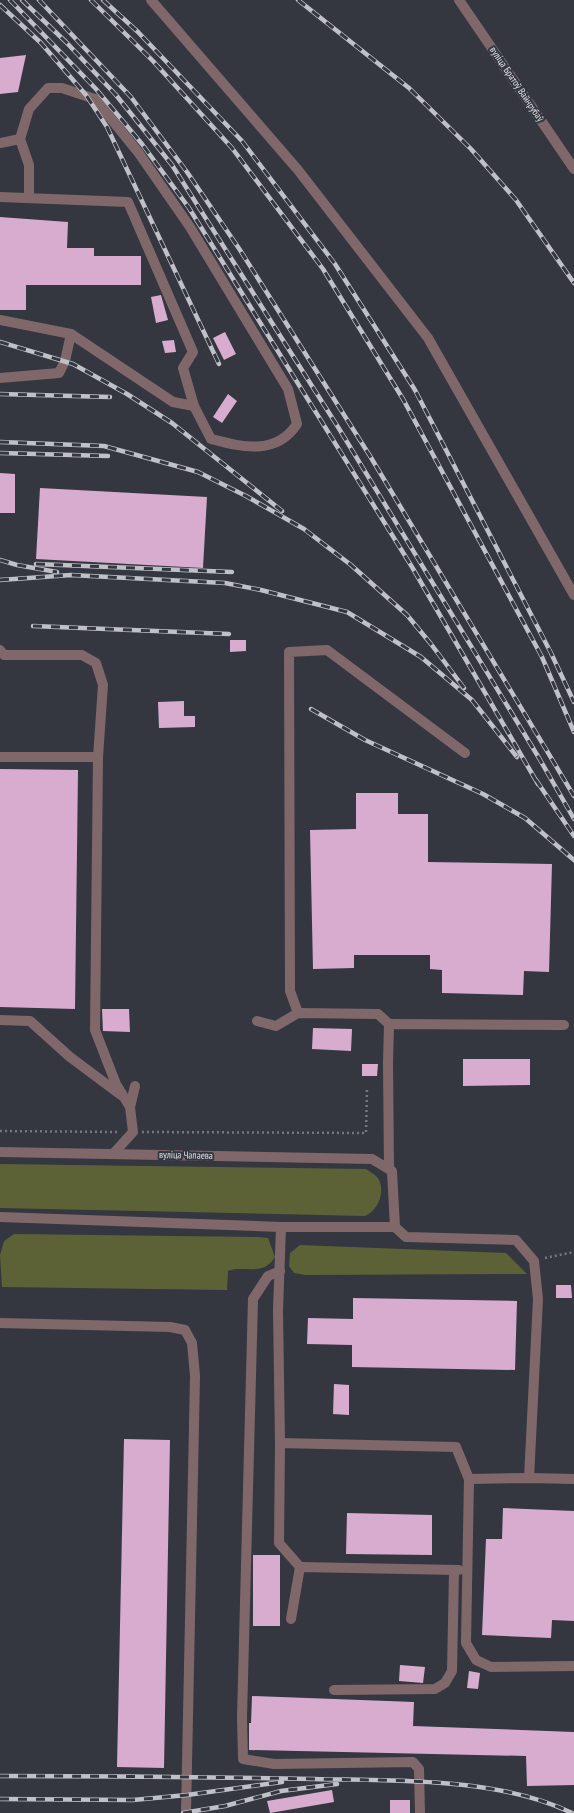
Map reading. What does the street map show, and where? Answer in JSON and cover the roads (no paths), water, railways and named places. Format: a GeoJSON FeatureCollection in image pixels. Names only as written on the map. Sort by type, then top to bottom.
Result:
{"type":"FeatureCollection","features":[{"type":"Feature","properties":{"kind":"street"},"geometry":{"type":"LineString","coordinates":[[151,0],[298,170],[428,338],[574,595]]}},
{"type":"Feature","properties":{"kind":"street","name":"вуліца Братоў Вайнрубаў"},"geometry":{"type":"LineString","coordinates":[[459,0],[574,169]]}},
{"type":"Feature","properties":{"kind":"street"},"geometry":{"type":"LineString","coordinates":[[0,197],[128,202],[194,352],[183,368],[194,406],[211,439],[237,446],[266,448],[291,433],[297,424],[288,388],[190,227],[138,152],[95,99],[62,88],[48,88],[29,109],[20,139],[29,165],[29,198]]}},
{"type":"Feature","properties":{"kind":"street"},"geometry":{"type":"LineString","coordinates":[[0,143],[20,139]]}},
{"type":"Feature","properties":{"kind":"street"},"geometry":{"type":"LineString","coordinates":[[0,320],[71,334],[173,402],[194,406]]}},
{"type":"Feature","properties":{"kind":"street"},"geometry":{"type":"LineString","coordinates":[[0,378],[59,373],[65,362],[71,334]]}},
{"type":"Feature","properties":{"kind":"street"},"geometry":{"type":"LineString","coordinates":[[0,650],[4,655],[82,655],[96,663],[103,685],[98,757],[95,1030],[116,1084],[127,1103],[133,1132],[114,1154]]}},
{"type":"Feature","properties":{"kind":"street"},"geometry":{"type":"LineString","coordinates":[[298,1013],[290,991],[289,652],[327,650],[465,753]]}},
{"type":"Feature","properties":{"kind":"street"},"geometry":{"type":"LineString","coordinates":[[0,757],[98,757]]}},
{"type":"Feature","properties":{"kind":"street"},"geometry":{"type":"LineString","coordinates":[[257,1021],[276,1026],[298,1013],[378,1014],[389,1024],[564,1025]]}},
{"type":"Feature","properties":{"kind":"street"},"geometry":{"type":"LineString","coordinates":[[0,1020],[30,1021],[70,1057],[127,1103]]}},
{"type":"Feature","properties":{"kind":"street"},"geometry":{"type":"LineString","coordinates":[[389,1024],[389,1168],[392,1171],[395,1227]]}},
{"type":"Feature","properties":{"kind":"street"},"geometry":{"type":"LineString","coordinates":[[127,1103],[135,1086]]}},
{"type":"Feature","properties":{"kind":"street","name":"вуліца Чапаева"},"geometry":{"type":"LineString","coordinates":[[0,1152],[372,1159],[389,1168]]}},
{"type":"Feature","properties":{"kind":"street"},"geometry":{"type":"LineString","coordinates":[[0,1217],[281,1227],[395,1227],[406,1237],[516,1240],[534,1260],[538,1299],[530,1478]]}},
{"type":"Feature","properties":{"kind":"street"},"geometry":{"type":"LineString","coordinates":[[281,1227],[278,1310],[280,1443],[279,1543],[300,1567],[454,1571],[467,1569]]}},
{"type":"Feature","properties":{"kind":"street"},"geometry":{"type":"LineString","coordinates":[[280,1271],[268,1276],[253,1299],[242,1717],[243,1758],[274,1764],[413,1762],[419,1769],[420,1813]]}},
{"type":"Feature","properties":{"kind":"street"},"geometry":{"type":"LineString","coordinates":[[0,1323],[170,1327],[185,1330],[192,1343],[195,1376],[186,1813]]}},
{"type":"Feature","properties":{"kind":"street"},"geometry":{"type":"LineString","coordinates":[[280,1443],[456,1447],[470,1479],[466,1643],[476,1660],[491,1667],[574,1666]]}},
{"type":"Feature","properties":{"kind":"street"},"geometry":{"type":"LineString","coordinates":[[470,1479],[574,1479]]}},
{"type":"Feature","properties":{"kind":"street"},"geometry":{"type":"LineString","coordinates":[[291,1619],[300,1567]]}},
{"type":"Feature","properties":{"kind":"street"},"geometry":{"type":"LineString","coordinates":[[334,1690],[435,1690],[445,1683],[452,1671],[454,1571]]}},
{"type":"Feature","properties":{"kind":"railway"},"geometry":{"type":"LineString","coordinates":[[10,0],[96,89],[142,144],[189,208],[412,567],[538,784]]}},
{"type":"Feature","properties":{"kind":"railway"},"geometry":{"type":"LineString","coordinates":[[22,0],[66,42],[116,95],[172,165],[338,427],[539,758],[574,819]]}},
{"type":"Feature","properties":{"kind":"railway"},"geometry":{"type":"LineString","coordinates":[[39,0],[131,97],[187,172],[240,250],[370,456],[574,796]]}},
{"type":"Feature","properties":{"kind":"railway"},"geometry":{"type":"LineString","coordinates":[[91,0],[153,61],[232,148],[323,269],[403,399],[542,657],[574,732]]}},
{"type":"Feature","properties":{"kind":"railway"},"geometry":{"type":"LineString","coordinates":[[103,0],[138,32],[242,141],[335,264],[415,390],[551,653],[574,702]]}},
{"type":"Feature","properties":{"kind":"railway"},"geometry":{"type":"LineString","coordinates":[[298,0],[409,88],[471,149],[516,200],[574,283]]}},
{"type":"Feature","properties":{"kind":"railway"},"geometry":{"type":"LineString","coordinates":[[0,5],[41,43],[86,95],[107,127],[219,364]]}},
{"type":"Feature","properties":{"kind":"railway"},"geometry":{"type":"LineString","coordinates":[[0,342],[73,364],[127,394],[172,423],[282,511]]}},
{"type":"Feature","properties":{"kind":"railway"},"geometry":{"type":"LineString","coordinates":[[0,394],[110,397]]}},
{"type":"Feature","properties":{"kind":"railway"},"geometry":{"type":"LineString","coordinates":[[0,442],[104,446],[198,472],[246,496],[304,529],[351,565],[407,615],[464,688]]}},
{"type":"Feature","properties":{"kind":"railway"},"geometry":{"type":"LineString","coordinates":[[0,453],[108,456]]}},
{"type":"Feature","properties":{"kind":"railway"},"geometry":{"type":"LineString","coordinates":[[0,560],[17,565],[57,572]]}},
{"type":"Feature","properties":{"kind":"railway"},"geometry":{"type":"LineString","coordinates":[[36,564],[232,572]]}},
{"type":"Feature","properties":{"kind":"railway"},"geometry":{"type":"LineString","coordinates":[[0,580],[71,575],[225,583],[261,590],[347,612],[421,657],[472,700],[517,757]]}},
{"type":"Feature","properties":{"kind":"railway"},"geometry":{"type":"LineString","coordinates":[[33,626],[229,634]]}},
{"type":"Feature","properties":{"kind":"railway"},"geometry":{"type":"LineString","coordinates":[[311,709],[365,740],[483,794],[525,818],[574,860]]}},
{"type":"Feature","properties":{"kind":"railway"},"geometry":{"type":"LineString","coordinates":[[536,780],[574,836]]}},
{"type":"Feature","properties":{"kind":"railway"},"geometry":{"type":"LineString","coordinates":[[0,1776],[275,1778],[446,1783],[512,1793],[543,1801],[572,1813]]}},
{"type":"Feature","properties":{"kind":"railway"},"geometry":{"type":"LineString","coordinates":[[0,1799],[133,1800],[187,1795],[282,1782]]}},
{"type":"Feature","properties":{"kind":"railway"},"geometry":{"type":"LineString","coordinates":[[183,1813],[225,1806],[281,1791],[337,1784]]}}]}
